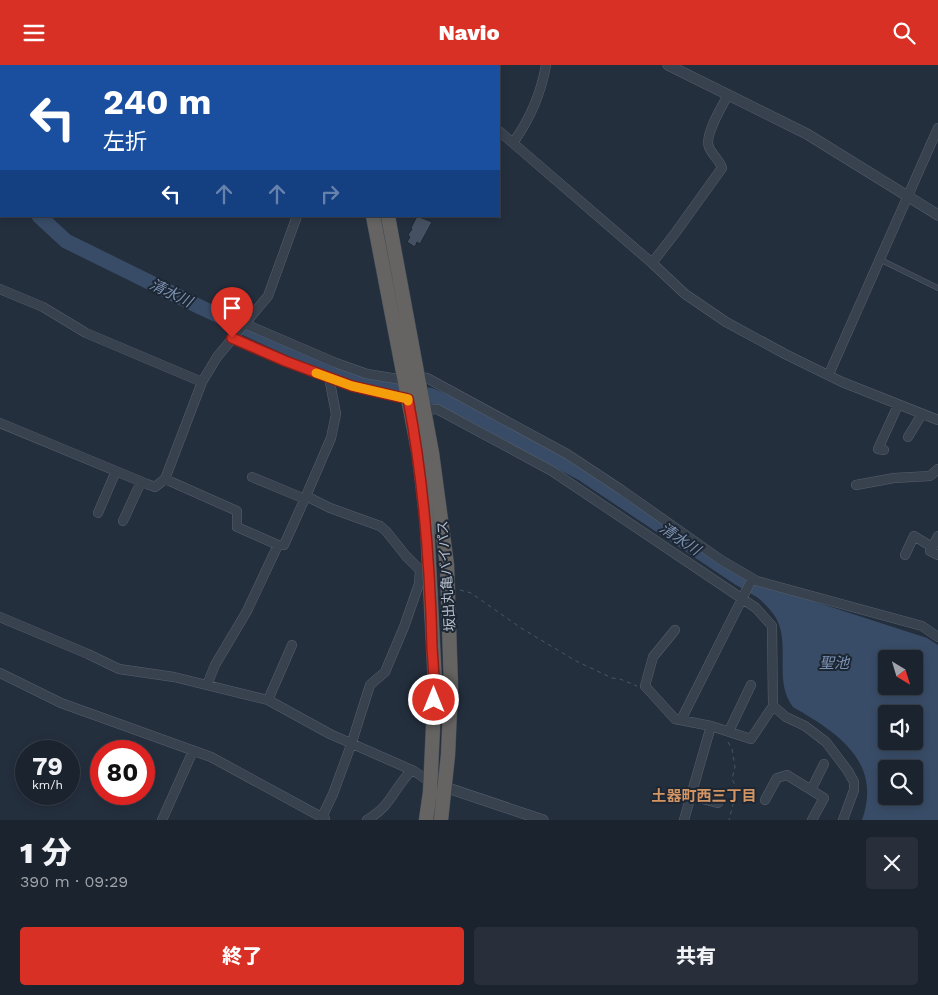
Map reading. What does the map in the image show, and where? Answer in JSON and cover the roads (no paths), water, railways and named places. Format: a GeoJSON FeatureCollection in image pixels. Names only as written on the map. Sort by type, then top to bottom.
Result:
{"type":"FeatureCollection","features":[{"type":"Feature","properties":{"kind":"highway","name":"坂出丸亀バイパス"},"geometry":{"type":"LineString","coordinates":[[372,217],[411,378],[425,410],[442,515],[447,565],[451,678],[440,820]]}},
{"type":"Feature","properties":{"kind":"highway","name":"坂出丸亀バイパス"},"geometry":{"type":"LineString","coordinates":[[388,217],[411,378],[408,399],[419,455],[425,569],[435,684],[426,820]]}},
{"type":"Feature","properties":{"kind":"street"},"geometry":{"type":"LineString","coordinates":[[513,143],[525,126],[535,105],[543,83],[546,65]]}},
{"type":"Feature","properties":{"kind":"street"},"geometry":{"type":"LineString","coordinates":[[668,65],[807,134],[938,215]]}},
{"type":"Feature","properties":{"kind":"street"},"geometry":{"type":"LineString","coordinates":[[652,263],[722,168],[719,160],[708,146],[708,138],[728,95]]}},
{"type":"Feature","properties":{"kind":"street"},"geometry":{"type":"LineString","coordinates":[[829,374],[938,128]]}},
{"type":"Feature","properties":{"kind":"street"},"geometry":{"type":"LineString","coordinates":[[500,132],[652,263],[685,294],[726,322],[785,354],[898,405],[938,420]]}},
{"type":"Feature","properties":{"kind":"street"},"geometry":{"type":"LineString","coordinates":[[0,423],[155,487],[165,479],[202,382],[217,357],[268,296],[298,217]]}},
{"type":"Feature","properties":{"kind":"street"},"geometry":{"type":"LineString","coordinates":[[0,289],[43,307],[86,333],[202,382]]}},
{"type":"Feature","properties":{"kind":"street"},"geometry":{"type":"LineString","coordinates":[[244,324],[367,374],[427,378],[567,454],[721,560],[752,579],[793,593],[922,626],[938,637]]}},
{"type":"Feature","properties":{"kind":"street"},"geometry":{"type":"LineString","coordinates":[[232,338],[352,386],[408,399]]}},
{"type":"Feature","properties":{"kind":"street"},"geometry":{"type":"LineString","coordinates":[[165,479],[237,511],[237,527],[278,545],[284,545],[332,437],[336,414],[329,377]]}},
{"type":"Feature","properties":{"kind":"street"},"geometry":{"type":"LineString","coordinates":[[884,450],[878,449],[898,405]]}},
{"type":"Feature","properties":{"kind":"street"},"geometry":{"type":"LineString","coordinates":[[425,410],[437,409],[552,471],[756,608],[772,626],[773,706],[752,739],[711,726],[675,719],[645,685],[653,657],[675,630]]}},
{"type":"Feature","properties":{"kind":"street"},"geometry":{"type":"LineString","coordinates":[[908,437],[922,414]]}},
{"type":"Feature","properties":{"kind":"street"},"geometry":{"type":"LineString","coordinates":[[856,485],[894,478],[930,476],[938,469]]}},
{"type":"Feature","properties":{"kind":"street"},"geometry":{"type":"LineString","coordinates":[[98,513],[116,471]]}},
{"type":"Feature","properties":{"kind":"street"},"geometry":{"type":"LineString","coordinates":[[252,477],[306,497],[330,509],[380,526],[406,556],[425,569],[447,565]]}},
{"type":"Feature","properties":{"kind":"street"},"geometry":{"type":"LineString","coordinates":[[122,521],[141,482]]}},
{"type":"Feature","properties":{"kind":"street"},"geometry":{"type":"LineString","coordinates":[[905,555],[914,536],[932,547]]}},
{"type":"Feature","properties":{"kind":"street"},"geometry":{"type":"LineString","coordinates":[[938,536],[930,551],[938,555]]}},
{"type":"Feature","properties":{"kind":"street"},"geometry":{"type":"LineString","coordinates":[[207,685],[215,665],[247,611],[278,545]]}},
{"type":"Feature","properties":{"kind":"street"},"geometry":{"type":"LineString","coordinates":[[0,673],[60,703],[211,757],[324,819],[351,745],[370,685],[385,672],[425,569]]}},
{"type":"Feature","properties":{"kind":"street"},"geometry":{"type":"LineString","coordinates":[[681,720],[752,579]]}},
{"type":"Feature","properties":{"kind":"street"},"geometry":{"type":"LineString","coordinates":[[0,617],[120,669],[174,677],[268,700],[351,745],[412,771],[430,782],[542,820]]}},
{"type":"Feature","properties":{"kind":"street"},"geometry":{"type":"LineString","coordinates":[[268,700],[292,645]]}},
{"type":"Feature","properties":{"kind":"street"},"geometry":{"type":"LineString","coordinates":[[729,731],[751,685]]}},
{"type":"Feature","properties":{"kind":"street"},"geometry":{"type":"LineString","coordinates":[[773,706],[786,717],[805,726],[826,742],[848,771],[854,782],[854,791],[843,820]]}},
{"type":"Feature","properties":{"kind":"street"},"geometry":{"type":"LineString","coordinates":[[684,820],[711,726]]}},
{"type":"Feature","properties":{"kind":"street"},"geometry":{"type":"LineString","coordinates":[[162,820],[193,751]]}},
{"type":"Feature","properties":{"kind":"street"},"geometry":{"type":"LineString","coordinates":[[811,790],[824,764]]}},
{"type":"Feature","properties":{"kind":"street"},"geometry":{"type":"LineString","coordinates":[[367,820],[381,812],[412,771]]}},
{"type":"Feature","properties":{"kind":"street"},"geometry":{"type":"LineString","coordinates":[[765,800],[776,778],[787,775],[824,798],[812,820]]}},
{"type":"Feature","properties":{"kind":"street"},"geometry":{"type":"LineString","coordinates":[[691,796],[718,803]]}},
{"type":"Feature","properties":{"kind":"lane"},"geometry":{"type":"LineString","coordinates":[[879,259],[938,288]]}},
{"type":"Feature","properties":{"kind":"water","name":"聖池"},"geometry":{"type":"Polygon","coordinates":[[[763,585],[927,638],[938,645],[938,820],[862,820],[867,799],[866,781],[861,765],[839,738],[793,707],[787,697],[784,686],[780,629],[776,618],[757,597],[763,585]]]}},
{"type":"Feature","properties":{"kind":"waterway","name":"清水川"},"geometry":{"type":"LineString","coordinates":[[40,217],[66,241],[200,307],[345,374],[395,386]]}},
{"type":"Feature","properties":{"kind":"waterway","name":"清水川"},"geometry":{"type":"LineString","coordinates":[[430,395],[464,410],[583,474],[739,578],[777,600]]}},
{"type":"Feature","properties":{"kind":"district","name":"土器町西三丁目"},"geometry":{"type":"Point","coordinates":[704,796]}}]}
